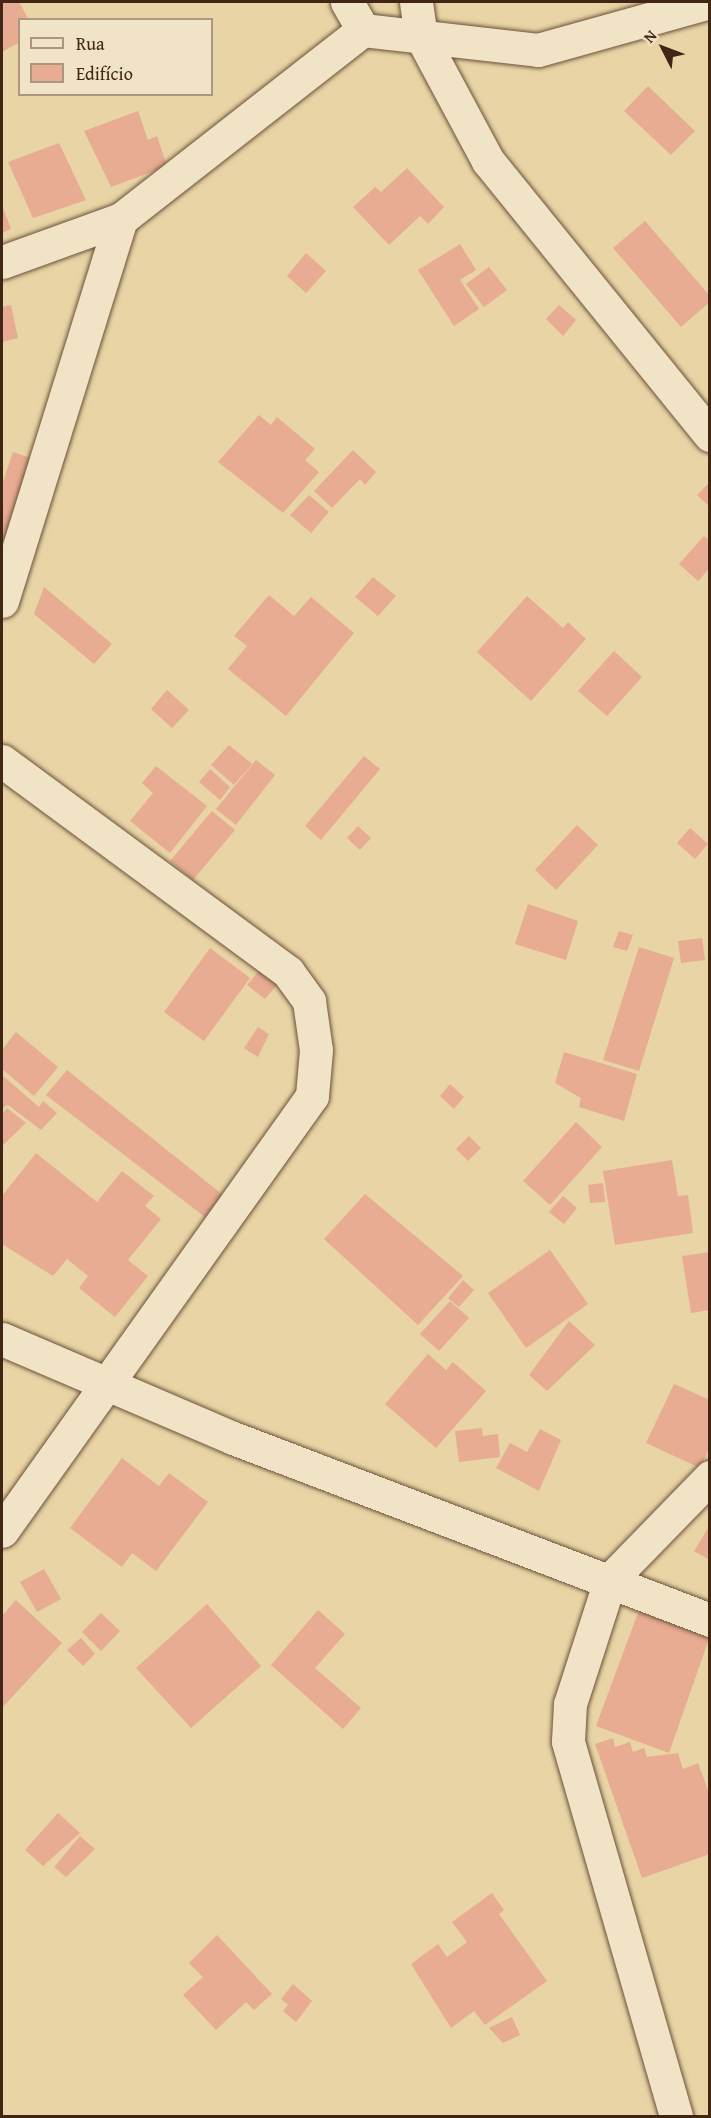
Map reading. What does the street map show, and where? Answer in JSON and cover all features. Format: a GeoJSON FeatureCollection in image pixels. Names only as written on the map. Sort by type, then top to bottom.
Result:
{"type":"FeatureCollection","features":[{"type":"Feature","properties":{"kind":"street"},"geometry":{"type":"LineString","coordinates":[[347,2],[363,30]]}},
{"type":"Feature","properties":{"kind":"street"},"geometry":{"type":"LineString","coordinates":[[416,2],[421,36],[488,161],[710,435]]}},
{"type":"Feature","properties":{"kind":"street"},"geometry":{"type":"LineString","coordinates":[[2,262],[121,219],[363,30],[538,50],[710,2]]}},
{"type":"Feature","properties":{"kind":"street"},"geometry":{"type":"LineString","coordinates":[[2,601],[121,219]]}},
{"type":"Feature","properties":{"kind":"street"},"geometry":{"type":"LineString","coordinates":[[2,761],[288,972],[309,1001],[316,1050],[312,1096],[2,1531]]}},
{"type":"Feature","properties":{"kind":"street"},"geometry":{"type":"LineString","coordinates":[[2,1339],[233,1438],[710,1620]]}},
{"type":"Feature","properties":{"kind":"street"},"geometry":{"type":"LineString","coordinates":[[676,2116],[568,1741],[570,1704],[610,1580],[710,1477]]}},
{"type":"Feature","properties":{"kind":"building"},"geometry":{"type":"Polygon","coordinates":[[[2,2],[19,2],[28,18],[18,18],[18,43],[2,52],[2,2]]]}},
{"type":"Feature","properties":{"kind":"building"},"geometry":{"type":"Polygon","coordinates":[[[648,86],[695,131],[671,155],[624,111],[648,86]]]}},
{"type":"Feature","properties":{"kind":"building"},"geometry":{"type":"Polygon","coordinates":[[[138,111],[148,140],[157,136],[167,166],[111,187],[84,131],[138,111]]]}},
{"type":"Feature","properties":{"kind":"building"},"geometry":{"type":"Polygon","coordinates":[[[59,143],[86,200],[33,218],[8,162],[59,143]]]}},
{"type":"Feature","properties":{"kind":"building"},"geometry":{"type":"Polygon","coordinates":[[[407,168],[444,207],[428,224],[420,216],[389,245],[353,207],[375,187],[381,192],[407,168]]]}},
{"type":"Feature","properties":{"kind":"building"},"geometry":{"type":"Polygon","coordinates":[[[2,205],[11,229],[2,233],[2,205]]]}},
{"type":"Feature","properties":{"kind":"building"},"geometry":{"type":"Polygon","coordinates":[[[645,221],[710,296],[710,302],[681,327],[613,248],[645,221]]]}},
{"type":"Feature","properties":{"kind":"building"},"geometry":{"type":"Polygon","coordinates":[[[460,244],[476,270],[460,280],[479,309],[454,326],[418,270],[460,244]]]}},
{"type":"Feature","properties":{"kind":"building"},"geometry":{"type":"Polygon","coordinates":[[[306,253],[326,271],[306,293],[287,276],[306,253]]]}},
{"type":"Feature","properties":{"kind":"building"},"geometry":{"type":"Polygon","coordinates":[[[489,267],[507,290],[484,307],[466,284],[489,267]]]}},
{"type":"Feature","properties":{"kind":"building"},"geometry":{"type":"Polygon","coordinates":[[[11,305],[18,338],[2,342],[2,307],[11,305]]]}},
{"type":"Feature","properties":{"kind":"building"},"geometry":{"type":"Polygon","coordinates":[[[559,305],[576,320],[563,336],[546,319],[559,305]]]}},
{"type":"Feature","properties":{"kind":"building"},"geometry":{"type":"Polygon","coordinates":[[[259,415],[271,425],[277,417],[315,449],[305,460],[319,472],[283,513],[218,462],[259,415]]]}},
{"type":"Feature","properties":{"kind":"building"},"geometry":{"type":"Polygon","coordinates":[[[353,450],[376,472],[365,485],[360,479],[332,508],[314,491],[353,450]]]}},
{"type":"Feature","properties":{"kind":"building"},"geometry":{"type":"Polygon","coordinates":[[[13,452],[45,463],[16,544],[2,539],[2,485],[13,452]]]}},
{"type":"Feature","properties":{"kind":"building"},"geometry":{"type":"Polygon","coordinates":[[[710,482],[710,507],[697,495],[710,482]]]}},
{"type":"Feature","properties":{"kind":"building"},"geometry":{"type":"Polygon","coordinates":[[[309,495],[329,512],[311,533],[290,515],[309,495]]]}},
{"type":"Feature","properties":{"kind":"building"},"geometry":{"type":"Polygon","coordinates":[[[704,536],[710,541],[710,568],[698,581],[679,564],[704,536]]]}},
{"type":"Feature","properties":{"kind":"building"},"geometry":{"type":"Polygon","coordinates":[[[373,577],[396,596],[378,616],[355,597],[373,577]]]}},
{"type":"Feature","properties":{"kind":"building"},"geometry":{"type":"Polygon","coordinates":[[[44,587],[112,644],[94,664],[34,614],[44,587]]]}},
{"type":"Feature","properties":{"kind":"building"},"geometry":{"type":"Polygon","coordinates":[[[269,595],[294,616],[311,597],[354,633],[286,716],[228,669],[247,646],[234,636],[269,595]]]}},
{"type":"Feature","properties":{"kind":"building"},"geometry":{"type":"Polygon","coordinates":[[[527,596],[563,628],[568,622],[586,639],[531,701],[477,652],[527,596]]]}},
{"type":"Feature","properties":{"kind":"building"},"geometry":{"type":"Polygon","coordinates":[[[614,651],[642,677],[607,716],[578,691],[614,651]]]}},
{"type":"Feature","properties":{"kind":"building"},"geometry":{"type":"Polygon","coordinates":[[[167,690],[189,710],[172,728],[151,709],[167,690]]]}},
{"type":"Feature","properties":{"kind":"building"},"geometry":{"type":"Polygon","coordinates":[[[229,745],[252,764],[234,785],[211,765],[229,745]]]}},
{"type":"Feature","properties":{"kind":"building"},"geometry":{"type":"Polygon","coordinates":[[[364,756],[380,769],[321,840],[305,826],[364,756]]]}},
{"type":"Feature","properties":{"kind":"building"},"geometry":{"type":"Polygon","coordinates":[[[256,760],[275,775],[236,825],[216,809],[256,760]]]}},
{"type":"Feature","properties":{"kind":"building"},"geometry":{"type":"Polygon","coordinates":[[[156,766],[207,806],[170,853],[130,821],[153,793],[142,783],[156,766]]]}},
{"type":"Feature","properties":{"kind":"building"},"geometry":{"type":"Polygon","coordinates":[[[210,769],[230,787],[220,800],[199,782],[210,769]]]}},
{"type":"Feature","properties":{"kind":"building"},"geometry":{"type":"Polygon","coordinates":[[[212,811],[235,830],[193,880],[170,861],[212,811]]]}},
{"type":"Feature","properties":{"kind":"building"},"geometry":{"type":"Polygon","coordinates":[[[577,825],[598,845],[556,890],[535,870],[577,825]]]}},
{"type":"Feature","properties":{"kind":"building"},"geometry":{"type":"Polygon","coordinates":[[[358,826],[371,838],[360,850],[347,838],[358,826]]]}},
{"type":"Feature","properties":{"kind":"building"},"geometry":{"type":"Polygon","coordinates":[[[690,828],[708,844],[695,859],[677,843],[690,828]]]}},
{"type":"Feature","properties":{"kind":"building"},"geometry":{"type":"Polygon","coordinates":[[[528,904],[578,921],[566,960],[515,944],[528,904]]]}},
{"type":"Feature","properties":{"kind":"building"},"geometry":{"type":"Polygon","coordinates":[[[619,931],[633,935],[627,951],[613,947],[619,931]]]}},
{"type":"Feature","properties":{"kind":"building"},"geometry":{"type":"Polygon","coordinates":[[[702,938],[705,960],[681,963],[678,941],[702,938]]]}},
{"type":"Feature","properties":{"kind":"building"},"geometry":{"type":"Polygon","coordinates":[[[639,947],[674,958],[639,1071],[603,1060],[639,947]]]}},
{"type":"Feature","properties":{"kind":"building"},"geometry":{"type":"Polygon","coordinates":[[[210,948],[250,978],[204,1041],[164,1012],[210,948]]]}},
{"type":"Feature","properties":{"kind":"building"},"geometry":{"type":"Polygon","coordinates":[[[263,966],[281,980],[265,999],[247,985],[263,966]]]}},
{"type":"Feature","properties":{"kind":"building"},"geometry":{"type":"Polygon","coordinates":[[[258,1027],[269,1034],[258,1057],[244,1048],[258,1027]]]}},
{"type":"Feature","properties":{"kind":"building"},"geometry":{"type":"Polygon","coordinates":[[[16,1032],[58,1067],[34,1096],[2,1069],[2,1050],[16,1032]]]}},
{"type":"Feature","properties":{"kind":"building"},"geometry":{"type":"Polygon","coordinates":[[[564,1052],[637,1074],[624,1121],[579,1107],[581,1098],[555,1083],[564,1052]]]}},
{"type":"Feature","properties":{"kind":"building"},"geometry":{"type":"Polygon","coordinates":[[[67,1070],[223,1195],[205,1217],[46,1095],[67,1070]]]}},
{"type":"Feature","properties":{"kind":"building"},"geometry":{"type":"Polygon","coordinates":[[[2,1075],[39,1107],[43,1101],[57,1113],[41,1130],[8,1105],[2,1108],[2,1075]]]}},
{"type":"Feature","properties":{"kind":"building"},"geometry":{"type":"Polygon","coordinates":[[[450,1084],[464,1097],[454,1109],[440,1096],[450,1084]]]}},
{"type":"Feature","properties":{"kind":"building"},"geometry":{"type":"Polygon","coordinates":[[[7,1108],[26,1123],[2,1146],[2,1114],[7,1108]]]}},
{"type":"Feature","properties":{"kind":"building"},"geometry":{"type":"Polygon","coordinates":[[[576,1122],[602,1147],[550,1205],[523,1181],[576,1122]]]}},
{"type":"Feature","properties":{"kind":"building"},"geometry":{"type":"Polygon","coordinates":[[[469,1136],[481,1148],[468,1161],[456,1149],[469,1136]]]}},
{"type":"Feature","properties":{"kind":"building"},"geometry":{"type":"Polygon","coordinates":[[[36,1153],[97,1202],[122,1171],[154,1196],[145,1206],[161,1219],[128,1260],[148,1276],[115,1317],[79,1288],[88,1276],[67,1259],[53,1276],[2,1244],[2,1196],[36,1153]]]}},
{"type":"Feature","properties":{"kind":"building"},"geometry":{"type":"Polygon","coordinates":[[[672,1160],[678,1196],[688,1195],[693,1233],[615,1245],[603,1171],[672,1160]]]}},
{"type":"Feature","properties":{"kind":"building"},"geometry":{"type":"Polygon","coordinates":[[[603,1183],[605,1202],[590,1203],[588,1185],[603,1183]]]}},
{"type":"Feature","properties":{"kind":"building"},"geometry":{"type":"Polygon","coordinates":[[[365,1194],[463,1276],[418,1325],[324,1239],[365,1194]]]}},
{"type":"Feature","properties":{"kind":"building"},"geometry":{"type":"Polygon","coordinates":[[[563,1196],[577,1208],[564,1224],[549,1212],[563,1196]]]}},
{"type":"Feature","properties":{"kind":"building"},"geometry":{"type":"Polygon","coordinates":[[[550,1250],[588,1304],[526,1348],[488,1293],[550,1250]]]}},
{"type":"Feature","properties":{"kind":"building"},"geometry":{"type":"Polygon","coordinates":[[[710,1252],[710,1310],[691,1313],[682,1256],[710,1252]]]}},
{"type":"Feature","properties":{"kind":"building"},"geometry":{"type":"Polygon","coordinates":[[[463,1280],[474,1290],[459,1307],[448,1298],[463,1280]]]}},
{"type":"Feature","properties":{"kind":"building"},"geometry":{"type":"Polygon","coordinates":[[[450,1301],[469,1318],[439,1351],[420,1334],[450,1301]]]}},
{"type":"Feature","properties":{"kind":"building"},"geometry":{"type":"Polygon","coordinates":[[[569,1321],[595,1345],[547,1391],[529,1375],[569,1321]]]}},
{"type":"Feature","properties":{"kind":"building"},"geometry":{"type":"Polygon","coordinates":[[[428,1354],[446,1370],[453,1362],[486,1391],[436,1448],[385,1404],[428,1354]]]}},
{"type":"Feature","properties":{"kind":"building"},"geometry":{"type":"Polygon","coordinates":[[[674,1384],[710,1400],[710,1447],[700,1468],[646,1443],[674,1384]]]}},
{"type":"Feature","properties":{"kind":"building"},"geometry":{"type":"Polygon","coordinates":[[[482,1428],[483,1436],[498,1434],[500,1457],[459,1462],[455,1431],[482,1428]]]}},
{"type":"Feature","properties":{"kind":"building"},"geometry":{"type":"Polygon","coordinates":[[[540,1429],[561,1440],[539,1491],[496,1468],[510,1443],[527,1452],[540,1429]]]}},
{"type":"Feature","properties":{"kind":"building"},"geometry":{"type":"Polygon","coordinates":[[[122,1458],[159,1486],[169,1473],[208,1502],[156,1571],[132,1553],[122,1567],[70,1528],[122,1458]]]}},
{"type":"Feature","properties":{"kind":"building"},"geometry":{"type":"Polygon","coordinates":[[[710,1525],[710,1560],[694,1551],[710,1525]]]}},
{"type":"Feature","properties":{"kind":"building"},"geometry":{"type":"Polygon","coordinates":[[[44,1569],[61,1599],[37,1612],[20,1582],[44,1569]]]}},
{"type":"Feature","properties":{"kind":"building"},"geometry":{"type":"Polygon","coordinates":[[[16,1600],[62,1643],[2,1708],[2,1616],[16,1600]]]}},
{"type":"Feature","properties":{"kind":"building"},"geometry":{"type":"Polygon","coordinates":[[[207,1604],[261,1666],[191,1728],[136,1668],[207,1604]]]}},
{"type":"Feature","properties":{"kind":"building"},"geometry":{"type":"Polygon","coordinates":[[[318,1610],[345,1634],[315,1668],[361,1708],[343,1729],[271,1665],[318,1610]]]}},
{"type":"Feature","properties":{"kind":"building"},"geometry":{"type":"Polygon","coordinates":[[[639,1610],[710,1636],[669,1753],[596,1726],[639,1610]]]}},
{"type":"Feature","properties":{"kind":"building"},"geometry":{"type":"Polygon","coordinates":[[[101,1613],[120,1631],[101,1651],[82,1632],[101,1613]]]}},
{"type":"Feature","properties":{"kind":"building"},"geometry":{"type":"Polygon","coordinates":[[[81,1638],[95,1654],[83,1666],[67,1650],[81,1638]]]}},
{"type":"Feature","properties":{"kind":"building"},"geometry":{"type":"Polygon","coordinates":[[[613,1738],[615,1747],[630,1742],[633,1752],[644,1748],[647,1757],[678,1753],[683,1769],[698,1763],[710,1796],[710,1854],[642,1878],[595,1744],[613,1738]]]}},
{"type":"Feature","properties":{"kind":"building"},"geometry":{"type":"Polygon","coordinates":[[[58,1813],[80,1833],[43,1866],[25,1850],[58,1813]]]}},
{"type":"Feature","properties":{"kind":"building"},"geometry":{"type":"Polygon","coordinates":[[[80,1836],[95,1849],[66,1877],[54,1867],[80,1836]]]}},
{"type":"Feature","properties":{"kind":"building"},"geometry":{"type":"Polygon","coordinates":[[[492,1893],[504,1910],[499,1914],[547,1981],[485,2025],[474,2011],[451,2028],[411,1964],[438,1944],[447,1957],[467,1942],[452,1922],[492,1893]]]}},
{"type":"Feature","properties":{"kind":"building"},"geometry":{"type":"Polygon","coordinates":[[[217,1935],[272,1994],[254,2010],[246,2002],[216,2030],[183,1995],[203,1977],[189,1963],[217,1935]]]}},
{"type":"Feature","properties":{"kind":"building"},"geometry":{"type":"Polygon","coordinates":[[[293,1984],[312,2001],[296,2022],[283,2011],[288,2005],[281,1999],[293,1984]]]}},
{"type":"Feature","properties":{"kind":"building"},"geometry":{"type":"Polygon","coordinates":[[[512,2017],[520,2035],[503,2043],[489,2028],[512,2017]]]}}]}
